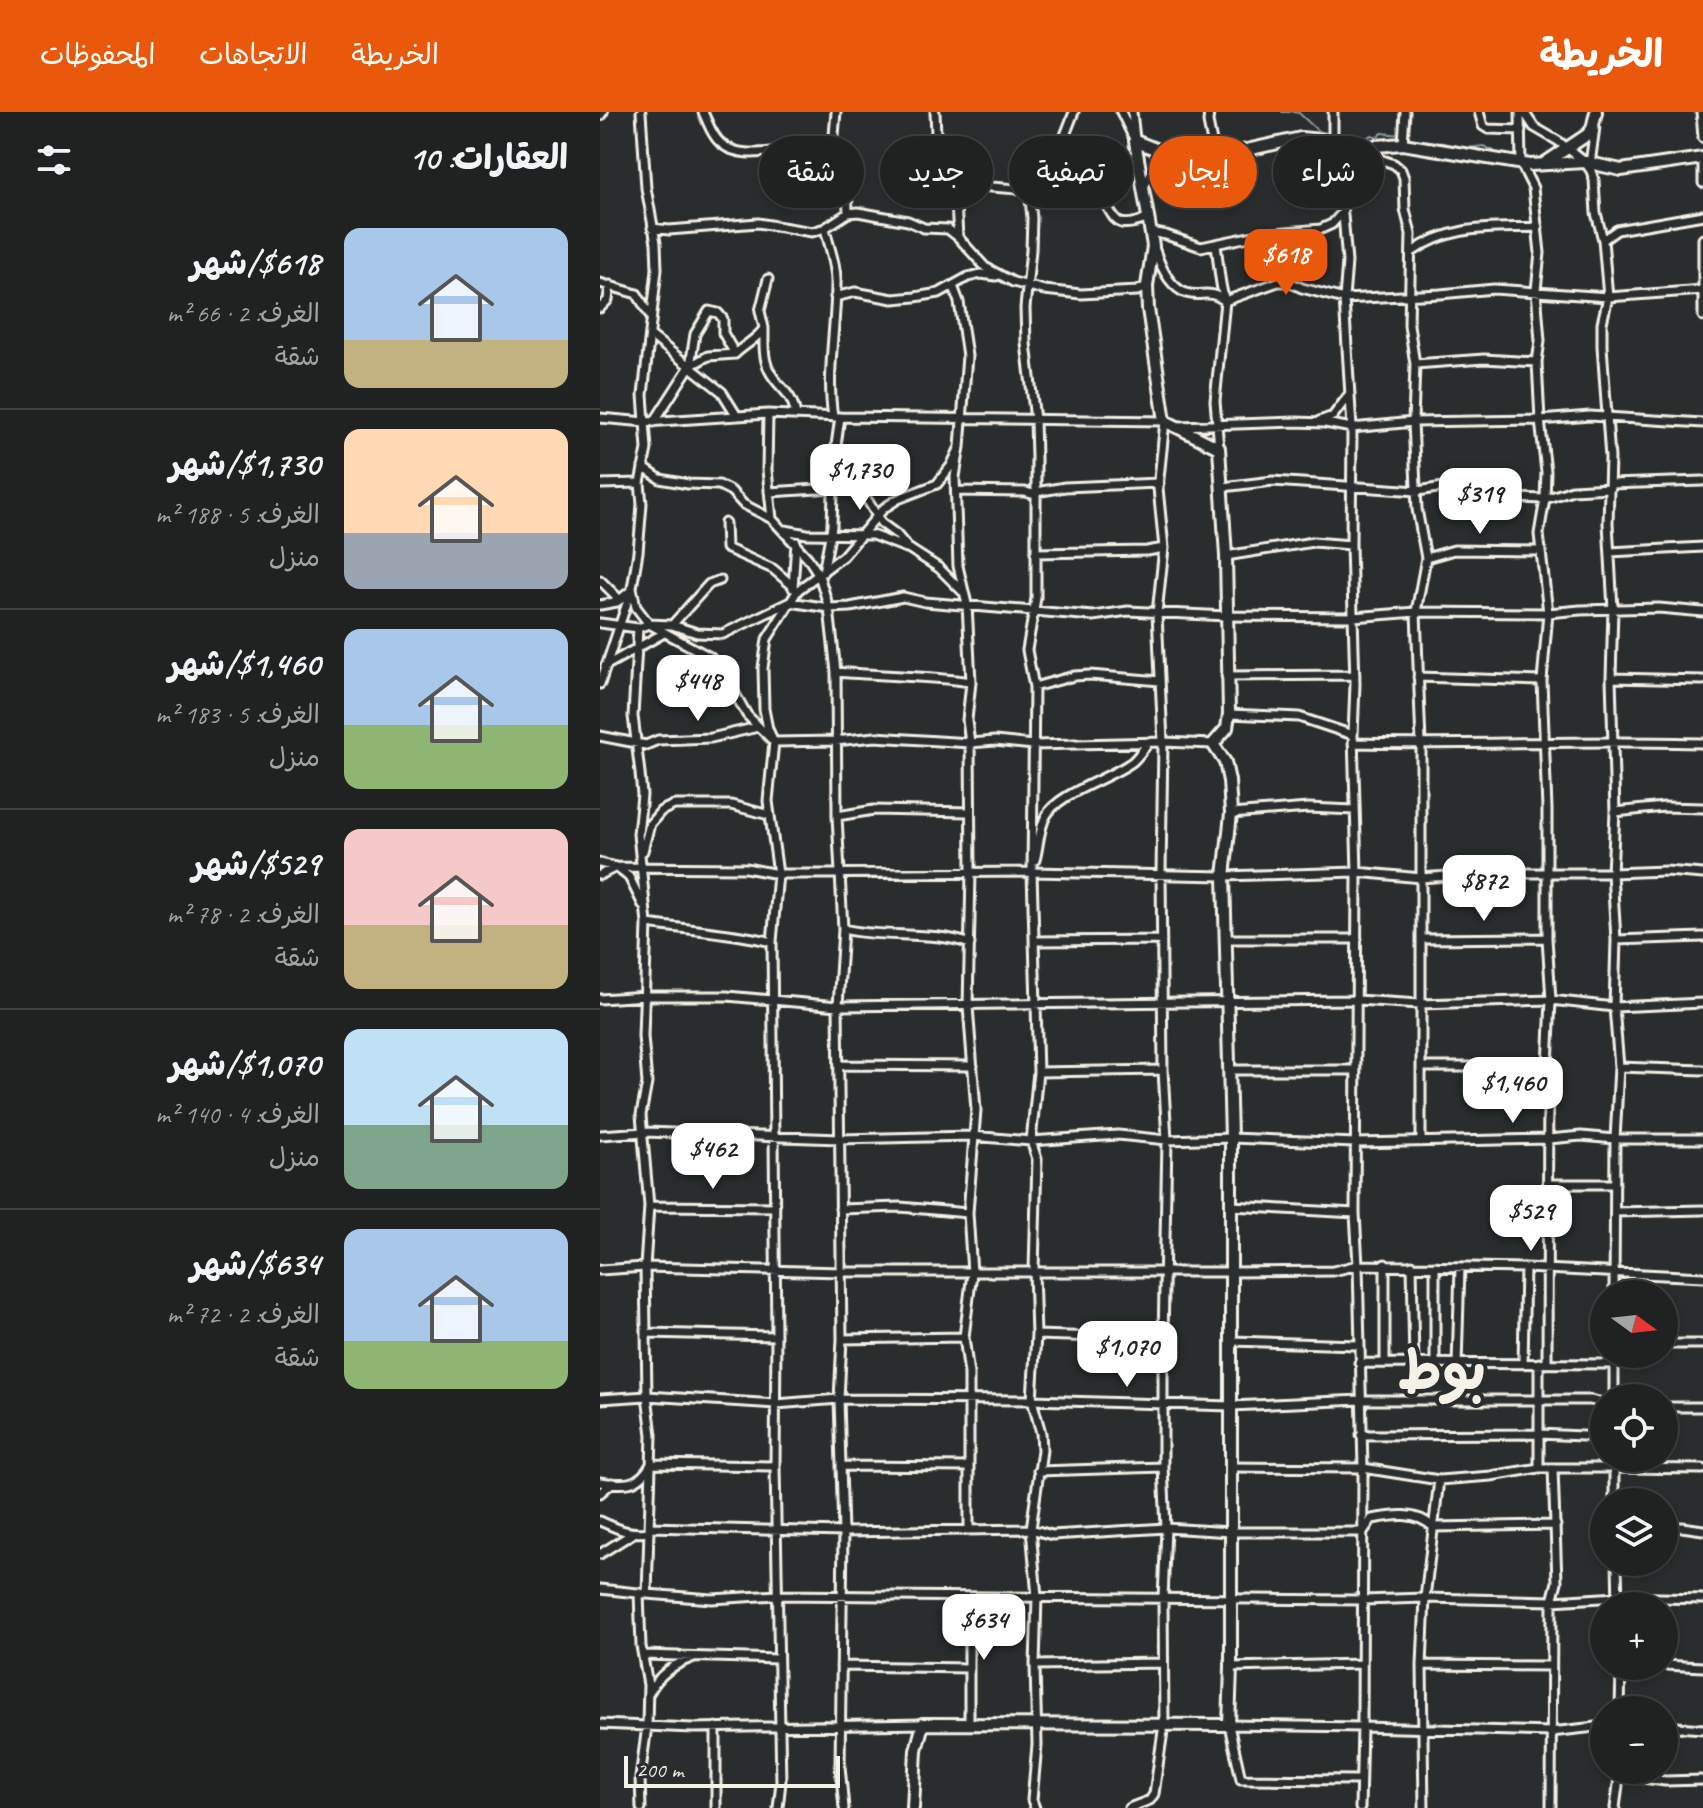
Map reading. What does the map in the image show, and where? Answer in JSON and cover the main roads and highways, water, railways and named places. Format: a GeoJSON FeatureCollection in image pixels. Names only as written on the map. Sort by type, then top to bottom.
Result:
{"type":"FeatureCollection","features":[{"type":"Feature","properties":{"kind":"waterway"},"geometry":{"type":"LineString","coordinates":[[1282,112],[1290,112]]}},
{"type":"Feature","properties":{"kind":"waterway"},"geometry":{"type":"LineString","coordinates":[[1293,112],[1299,113],[1318,131],[1332,134]]}},
{"type":"Feature","properties":{"kind":"waterway"},"geometry":{"type":"LineString","coordinates":[[1379,136],[1382,133],[1401,135]]}},
{"type":"Feature","properties":{"kind":"waterway"},"geometry":{"type":"LineString","coordinates":[[1370,136],[1375,136]]}},
{"type":"Feature","properties":{"kind":"waterway"},"geometry":{"type":"LineString","coordinates":[[1407,138],[1461,149],[1483,146],[1494,151]]}},
{"type":"Feature","properties":{"kind":"district","name":"بوط"},"geometry":{"type":"Point","coordinates":[1442,1370]}}]}
